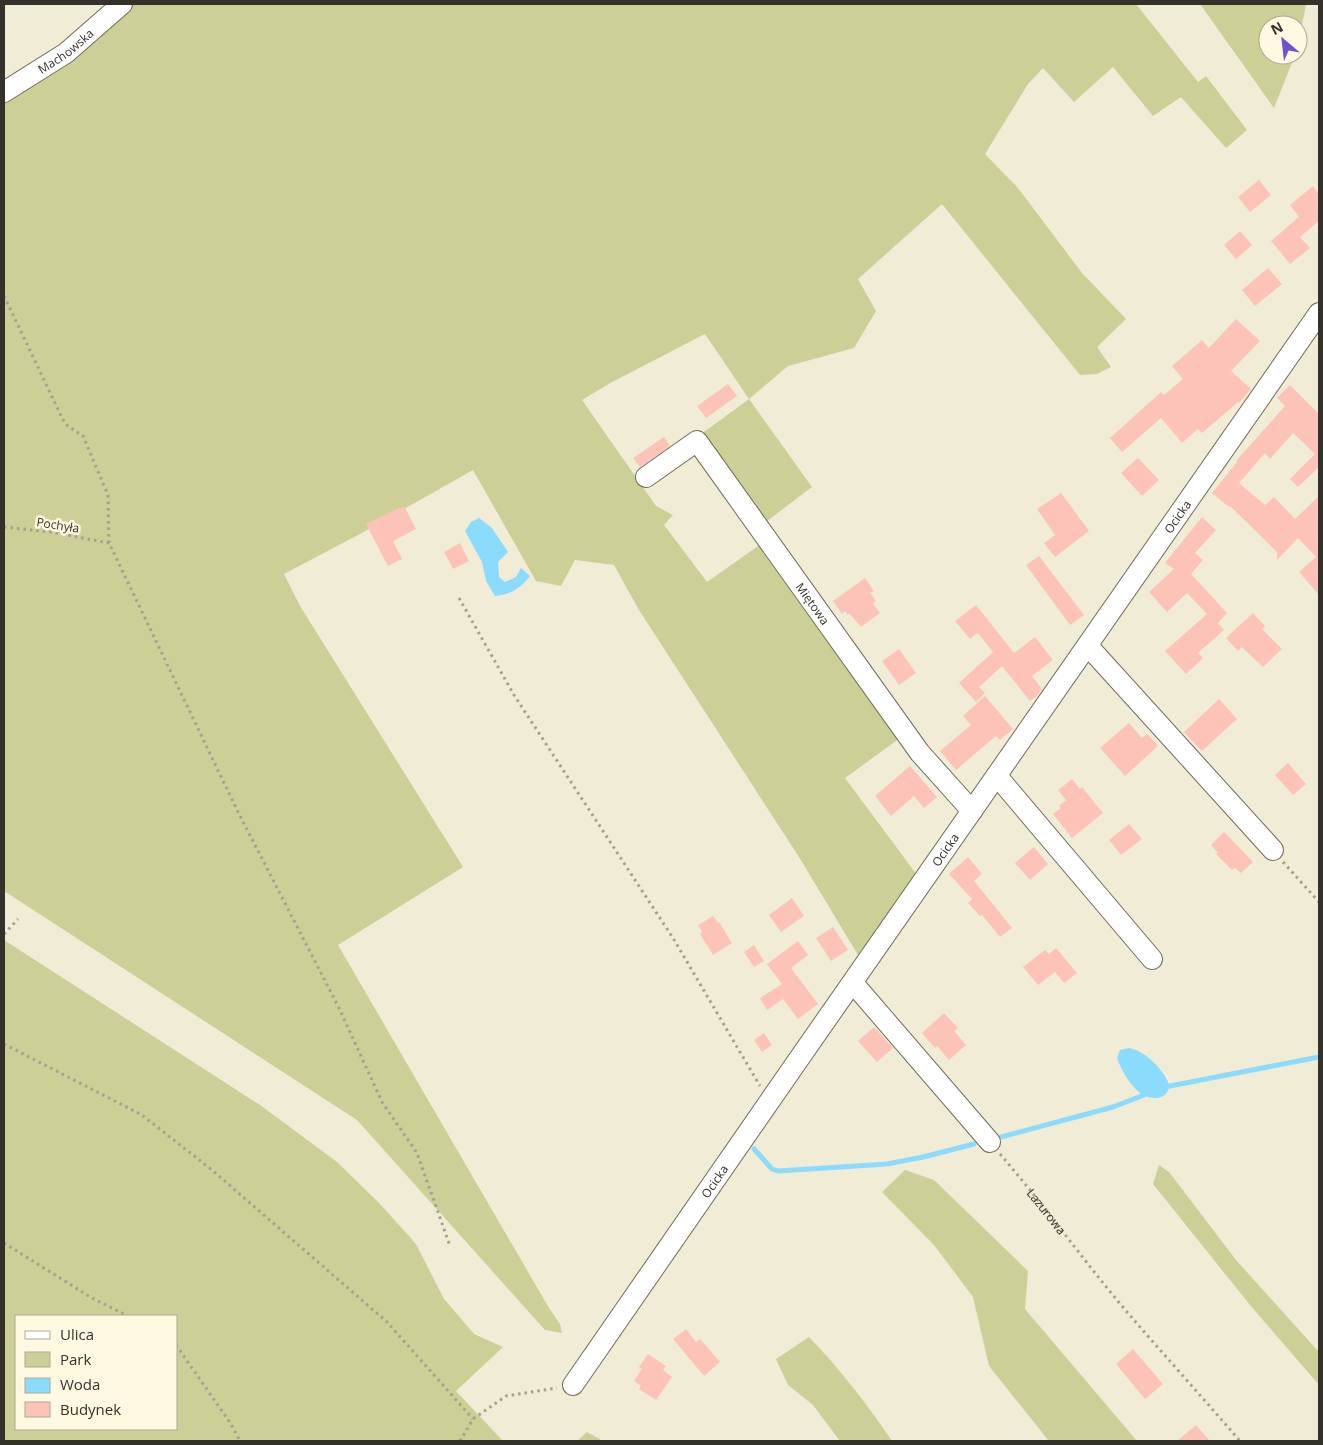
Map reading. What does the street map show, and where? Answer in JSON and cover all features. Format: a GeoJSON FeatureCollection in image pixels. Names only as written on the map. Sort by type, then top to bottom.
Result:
{"type":"FeatureCollection","features":[{"type":"Feature","properties":{"kind":"street","name":"Machowska"},"geometry":{"type":"LineString","coordinates":[[4,92],[66,53],[122,4]]}},
{"type":"Feature","properties":{"kind":"street","name":"Ocicka"},"geometry":{"type":"LineString","coordinates":[[573,1385],[1319,313]]}},
{"type":"Feature","properties":{"kind":"street","name":"Miętowa"},"geometry":{"type":"LineString","coordinates":[[646,477],[697,441],[920,753],[972,811]]}},
{"type":"Feature","properties":{"kind":"street"},"geometry":{"type":"LineString","coordinates":[[1088,646],[1273,850]]}},
{"type":"Feature","properties":{"kind":"street"},"geometry":{"type":"LineString","coordinates":[[997,776],[1152,959]]}},
{"type":"Feature","properties":{"kind":"street"},"geometry":{"type":"LineString","coordinates":[[853,983],[990,1142]]}},
{"type":"Feature","properties":{"kind":"path"},"geometry":{"type":"LineString","coordinates":[[4,296],[65,424],[83,436],[108,495],[109,543],[238,812],[339,1008],[382,1102],[417,1154],[450,1246]]}},
{"type":"Feature","properties":{"kind":"path","name":"Pochyła"},"geometry":{"type":"LineString","coordinates":[[4,526],[51,532],[109,543]]}},
{"type":"Feature","properties":{"kind":"path"},"geometry":{"type":"LineString","coordinates":[[459,598],[514,695],[673,938],[760,1087],[774,1095]]}},
{"type":"Feature","properties":{"kind":"path"},"geometry":{"type":"LineString","coordinates":[[1273,850],[1319,902]]}},
{"type":"Feature","properties":{"kind":"path"},"geometry":{"type":"LineString","coordinates":[[4,934],[18,919]]}},
{"type":"Feature","properties":{"kind":"path"},"geometry":{"type":"LineString","coordinates":[[4,1044],[142,1115],[212,1170],[387,1322],[473,1419]]}},
{"type":"Feature","properties":{"kind":"path","name":"Lazurowa"},"geometry":{"type":"LineString","coordinates":[[990,1142],[1038,1199],[1127,1312],[1240,1441]]}},
{"type":"Feature","properties":{"kind":"path"},"geometry":{"type":"LineString","coordinates":[[4,1243],[92,1298],[126,1315]]}},
{"type":"Feature","properties":{"kind":"path"},"geometry":{"type":"LineString","coordinates":[[178,1348],[231,1424],[240,1441]]}},
{"type":"Feature","properties":{"kind":"path"},"geometry":{"type":"LineString","coordinates":[[460,1441],[473,1419],[506,1396],[573,1385]]}},
{"type":"Feature","properties":{"kind":"green space"},"geometry":{"type":"Polygon","coordinates":[[[122,4],[1136,4],[1198,82],[1206,76],[1247,130],[1226,148],[1181,97],[1153,116],[1113,67],[1074,102],[1043,68],[1028,84],[985,154],[1018,188],[1082,273],[1126,319],[1097,347],[1111,367],[1097,374],[1080,375],[942,204],[858,279],[876,311],[854,348],[788,366],[749,399],[705,334],[612,382],[582,400],[656,506],[673,515],[664,525],[707,582],[761,544],[900,738],[845,778],[917,875],[858,955],[799,857],[639,610],[614,565],[575,560],[561,586],[536,581],[473,470],[358,535],[284,574],[300,606],[463,867],[338,945],[560,1324],[562,1333],[545,1330],[357,1120],[4,891],[4,92],[122,4]]]}},
{"type":"Feature","properties":{"kind":"green space"},"geometry":{"type":"Polygon","coordinates":[[[1200,4],[1306,4],[1304,15],[1258,15],[1258,65],[1291,65],[1274,108],[1200,4]]]}},
{"type":"Feature","properties":{"kind":"green space"},"geometry":{"type":"Polygon","coordinates":[[[749,399],[812,487],[763,524],[702,439],[704,432],[749,399]]]}},
{"type":"Feature","properties":{"kind":"green space"},"geometry":{"type":"Polygon","coordinates":[[[4,940],[260,1105],[337,1162],[379,1203],[417,1246],[444,1299],[474,1334],[503,1347],[456,1391],[503,1441],[4,1441],[4,940]]]}},
{"type":"Feature","properties":{"kind":"green space"},"geometry":{"type":"Polygon","coordinates":[[[1159,1165],[1169,1172],[1236,1260],[1319,1352],[1319,1385],[1250,1305],[1153,1184],[1159,1165]]]}},
{"type":"Feature","properties":{"kind":"green space"},"geometry":{"type":"Polygon","coordinates":[[[905,1170],[934,1180],[1028,1271],[1025,1309],[1137,1441],[1049,1441],[989,1366],[973,1297],[934,1245],[882,1192],[905,1170]]]}},
{"type":"Feature","properties":{"kind":"green space"},"geometry":{"type":"Polygon","coordinates":[[[809,1337],[853,1387],[892,1441],[840,1441],[813,1405],[788,1385],[776,1359],[809,1337]]]}},
{"type":"Feature","properties":{"kind":"green space"},"geometry":{"type":"Polygon","coordinates":[[[587,1432],[603,1441],[577,1441],[587,1432]]]}},
{"type":"Feature","properties":{"kind":"water"},"geometry":{"type":"Polygon","coordinates":[[[479,518],[492,528],[508,552],[498,562],[499,577],[505,582],[516,577],[521,568],[530,576],[523,584],[510,592],[495,596],[486,581],[482,562],[465,531],[471,522],[479,518]]]}},
{"type":"Feature","properties":{"kind":"water"},"geometry":{"type":"Polygon","coordinates":[[[1129,1048],[1148,1057],[1159,1068],[1170,1086],[1164,1096],[1150,1098],[1143,1095],[1132,1085],[1117,1058],[1120,1050],[1129,1048]]]}},
{"type":"Feature","properties":{"kind":"building"},"geometry":{"type":"Polygon","coordinates":[[[1259,180],[1271,195],[1250,212],[1238,197],[1259,180]]]}},
{"type":"Feature","properties":{"kind":"building"},"geometry":{"type":"Polygon","coordinates":[[[1313,186],[1319,194],[1319,221],[1300,237],[1310,248],[1290,264],[1271,241],[1299,217],[1290,205],[1313,186]]]}},
{"type":"Feature","properties":{"kind":"building"},"geometry":{"type":"Polygon","coordinates":[[[1240,231],[1252,245],[1236,259],[1224,245],[1240,231]]]}},
{"type":"Feature","properties":{"kind":"building"},"geometry":{"type":"Polygon","coordinates":[[[1268,268],[1282,284],[1255,306],[1242,290],[1268,268]]]}},
{"type":"Feature","properties":{"kind":"building"},"geometry":{"type":"Polygon","coordinates":[[[1236,319],[1260,341],[1231,371],[1251,389],[1239,403],[1202,433],[1198,429],[1182,443],[1161,418],[1122,452],[1110,438],[1161,392],[1164,395],[1183,379],[1172,366],[1202,340],[1209,348],[1236,319]]]}},
{"type":"Feature","properties":{"kind":"building"},"geometry":{"type":"Polygon","coordinates":[[[728,384],[737,396],[706,418],[697,406],[728,384]]]}},
{"type":"Feature","properties":{"kind":"building"},"geometry":{"type":"Polygon","coordinates":[[[1290,385],[1319,414],[1319,467],[1298,487],[1290,479],[1315,454],[1293,433],[1270,459],[1265,453],[1239,483],[1265,505],[1274,497],[1295,519],[1319,496],[1319,595],[1299,572],[1316,557],[1298,538],[1277,560],[1277,552],[1230,506],[1212,493],[1236,461],[1285,406],[1277,398],[1290,385]]]}},
{"type":"Feature","properties":{"kind":"building"},"geometry":{"type":"Polygon","coordinates":[[[664,437],[670,446],[640,467],[633,458],[664,437]]]}},
{"type":"Feature","properties":{"kind":"building"},"geometry":{"type":"Polygon","coordinates":[[[1138,458],[1159,480],[1142,496],[1121,473],[1138,458]]]}},
{"type":"Feature","properties":{"kind":"building"},"geometry":{"type":"Polygon","coordinates":[[[1061,493],[1089,531],[1055,557],[1044,543],[1055,535],[1037,509],[1061,493]]]}},
{"type":"Feature","properties":{"kind":"building"},"geometry":{"type":"Polygon","coordinates":[[[404,506],[416,529],[393,541],[402,559],[388,566],[366,524],[404,506]]]}},
{"type":"Feature","properties":{"kind":"building"},"geometry":{"type":"Polygon","coordinates":[[[1202,517],[1216,530],[1195,553],[1203,560],[1191,574],[1227,613],[1218,623],[1224,630],[1198,653],[1203,658],[1186,674],[1165,651],[1207,614],[1187,593],[1167,612],[1149,592],[1174,569],[1165,563],[1202,517]]]}},
{"type":"Feature","properties":{"kind":"building"},"geometry":{"type":"Polygon","coordinates":[[[460,543],[469,561],[453,569],[444,552],[460,543]]]}},
{"type":"Feature","properties":{"kind":"building"},"geometry":{"type":"Polygon","coordinates":[[[1039,556],[1084,615],[1070,625],[1026,565],[1039,556]]]}},
{"type":"Feature","properties":{"kind":"building"},"geometry":{"type":"Polygon","coordinates":[[[865,578],[874,591],[870,593],[876,601],[873,603],[880,613],[861,627],[849,613],[848,615],[845,611],[842,614],[833,601],[865,578]]]}},
{"type":"Feature","properties":{"kind":"building"},"geometry":{"type":"Polygon","coordinates":[[[976,605],[1014,653],[1035,637],[1053,660],[1032,676],[1042,689],[1030,701],[1002,666],[979,687],[985,693],[976,702],[959,683],[993,652],[978,633],[970,639],[955,621],[976,605]]]}},
{"type":"Feature","properties":{"kind":"building"},"geometry":{"type":"Polygon","coordinates":[[[1253,613],[1265,626],[1262,629],[1282,649],[1263,667],[1242,647],[1238,651],[1226,638],[1253,613]]]}},
{"type":"Feature","properties":{"kind":"building"},"geometry":{"type":"Polygon","coordinates":[[[899,649],[916,673],[899,685],[882,661],[899,649]]]}},
{"type":"Feature","properties":{"kind":"building"},"geometry":{"type":"Polygon","coordinates":[[[985,696],[1013,729],[1000,740],[996,736],[956,770],[940,751],[971,725],[963,716],[985,696]]]}},
{"type":"Feature","properties":{"kind":"building"},"geometry":{"type":"Polygon","coordinates":[[[1219,699],[1237,719],[1202,751],[1184,732],[1219,699]]]}},
{"type":"Feature","properties":{"kind":"building"},"geometry":{"type":"Polygon","coordinates":[[[1129,723],[1142,738],[1147,734],[1158,746],[1125,776],[1100,748],[1129,723]]]}},
{"type":"Feature","properties":{"kind":"building"},"geometry":{"type":"Polygon","coordinates":[[[1288,763],[1306,784],[1293,795],[1275,775],[1288,763]]]}},
{"type":"Feature","properties":{"kind":"building"},"geometry":{"type":"Polygon","coordinates":[[[910,766],[937,797],[924,808],[914,796],[891,816],[875,796],[910,766]]]}},
{"type":"Feature","properties":{"kind":"building"},"geometry":{"type":"Polygon","coordinates":[[[1072,779],[1080,789],[1082,787],[1103,813],[1072,838],[1053,814],[1061,808],[1059,806],[1066,800],[1058,790],[1072,779]]]}},
{"type":"Feature","properties":{"kind":"building"},"geometry":{"type":"Polygon","coordinates":[[[1129,824],[1142,839],[1121,855],[1109,840],[1129,824]]]}},
{"type":"Feature","properties":{"kind":"building"},"geometry":{"type":"Polygon","coordinates":[[[1224,832],[1253,862],[1241,873],[1235,868],[1232,870],[1216,854],[1218,853],[1211,845],[1224,832]]]}},
{"type":"Feature","properties":{"kind":"building"},"geometry":{"type":"Polygon","coordinates":[[[1034,847],[1048,864],[1030,880],[1015,863],[1034,847]]]}},
{"type":"Feature","properties":{"kind":"building"},"geometry":{"type":"Polygon","coordinates":[[[968,857],[982,874],[974,881],[1012,928],[1000,937],[982,915],[980,916],[968,903],[972,899],[949,874],[968,857]]]}},
{"type":"Feature","properties":{"kind":"building"},"geometry":{"type":"Polygon","coordinates":[[[792,898],[804,916],[781,932],[769,915],[792,898]]]}},
{"type":"Feature","properties":{"kind":"building"},"geometry":{"type":"Polygon","coordinates":[[[713,916],[732,943],[713,955],[700,934],[702,932],[698,925],[713,916]]]}},
{"type":"Feature","properties":{"kind":"building"},"geometry":{"type":"Polygon","coordinates":[[[833,927],[848,950],[831,961],[816,938],[833,927]]]}},
{"type":"Feature","properties":{"kind":"building"},"geometry":{"type":"Polygon","coordinates":[[[798,941],[808,955],[791,968],[818,1004],[798,1019],[783,999],[767,1010],[760,998],[782,984],[767,964],[798,941]]]}},
{"type":"Feature","properties":{"kind":"building"},"geometry":{"type":"Polygon","coordinates":[[[754,945],[764,961],[754,967],[744,952],[754,945]]]}},
{"type":"Feature","properties":{"kind":"building"},"geometry":{"type":"Polygon","coordinates":[[[1056,948],[1077,973],[1064,983],[1055,972],[1038,985],[1023,967],[1045,950],[1049,954],[1056,948]]]}},
{"type":"Feature","properties":{"kind":"building"},"geometry":{"type":"Polygon","coordinates":[[[944,1013],[958,1028],[954,1031],[966,1045],[949,1060],[922,1033],[944,1013]]]}},
{"type":"Feature","properties":{"kind":"building"},"geometry":{"type":"Polygon","coordinates":[[[874,1027],[893,1048],[877,1062],[858,1041],[874,1027]]]}},
{"type":"Feature","properties":{"kind":"building"},"geometry":{"type":"Polygon","coordinates":[[[764,1033],[772,1045],[762,1052],[754,1040],[764,1033]]]}},
{"type":"Feature","properties":{"kind":"building"},"geometry":{"type":"Polygon","coordinates":[[[686,1329],[696,1342],[700,1339],[720,1362],[704,1376],[673,1339],[686,1329]]]}},
{"type":"Feature","properties":{"kind":"building"},"geometry":{"type":"Polygon","coordinates":[[[1133,1349],[1163,1384],[1145,1399],[1116,1364],[1133,1349]]]}},
{"type":"Feature","properties":{"kind":"building"},"geometry":{"type":"Polygon","coordinates":[[[648,1354],[666,1366],[663,1370],[672,1377],[656,1400],[639,1389],[641,1386],[634,1381],[642,1369],[639,1367],[648,1354]]]}},
{"type":"Feature","properties":{"kind":"building"},"geometry":{"type":"Polygon","coordinates":[[[1196,1425],[1210,1441],[1177,1441],[1196,1425]]]}},
{"type":"Feature","properties":{"kind":"waterway"},"geometry":{"type":"LineString","coordinates":[[1170,1086],[1319,1057]]}},
{"type":"Feature","properties":{"kind":"waterway"},"geometry":{"type":"LineString","coordinates":[[1001,1137],[1113,1107],[1144,1095]]}},
{"type":"Feature","properties":{"kind":"waterway"},"geometry":{"type":"LineString","coordinates":[[754,1149],[772,1169],[778,1171],[887,1164],[974,1144]]}}]}
